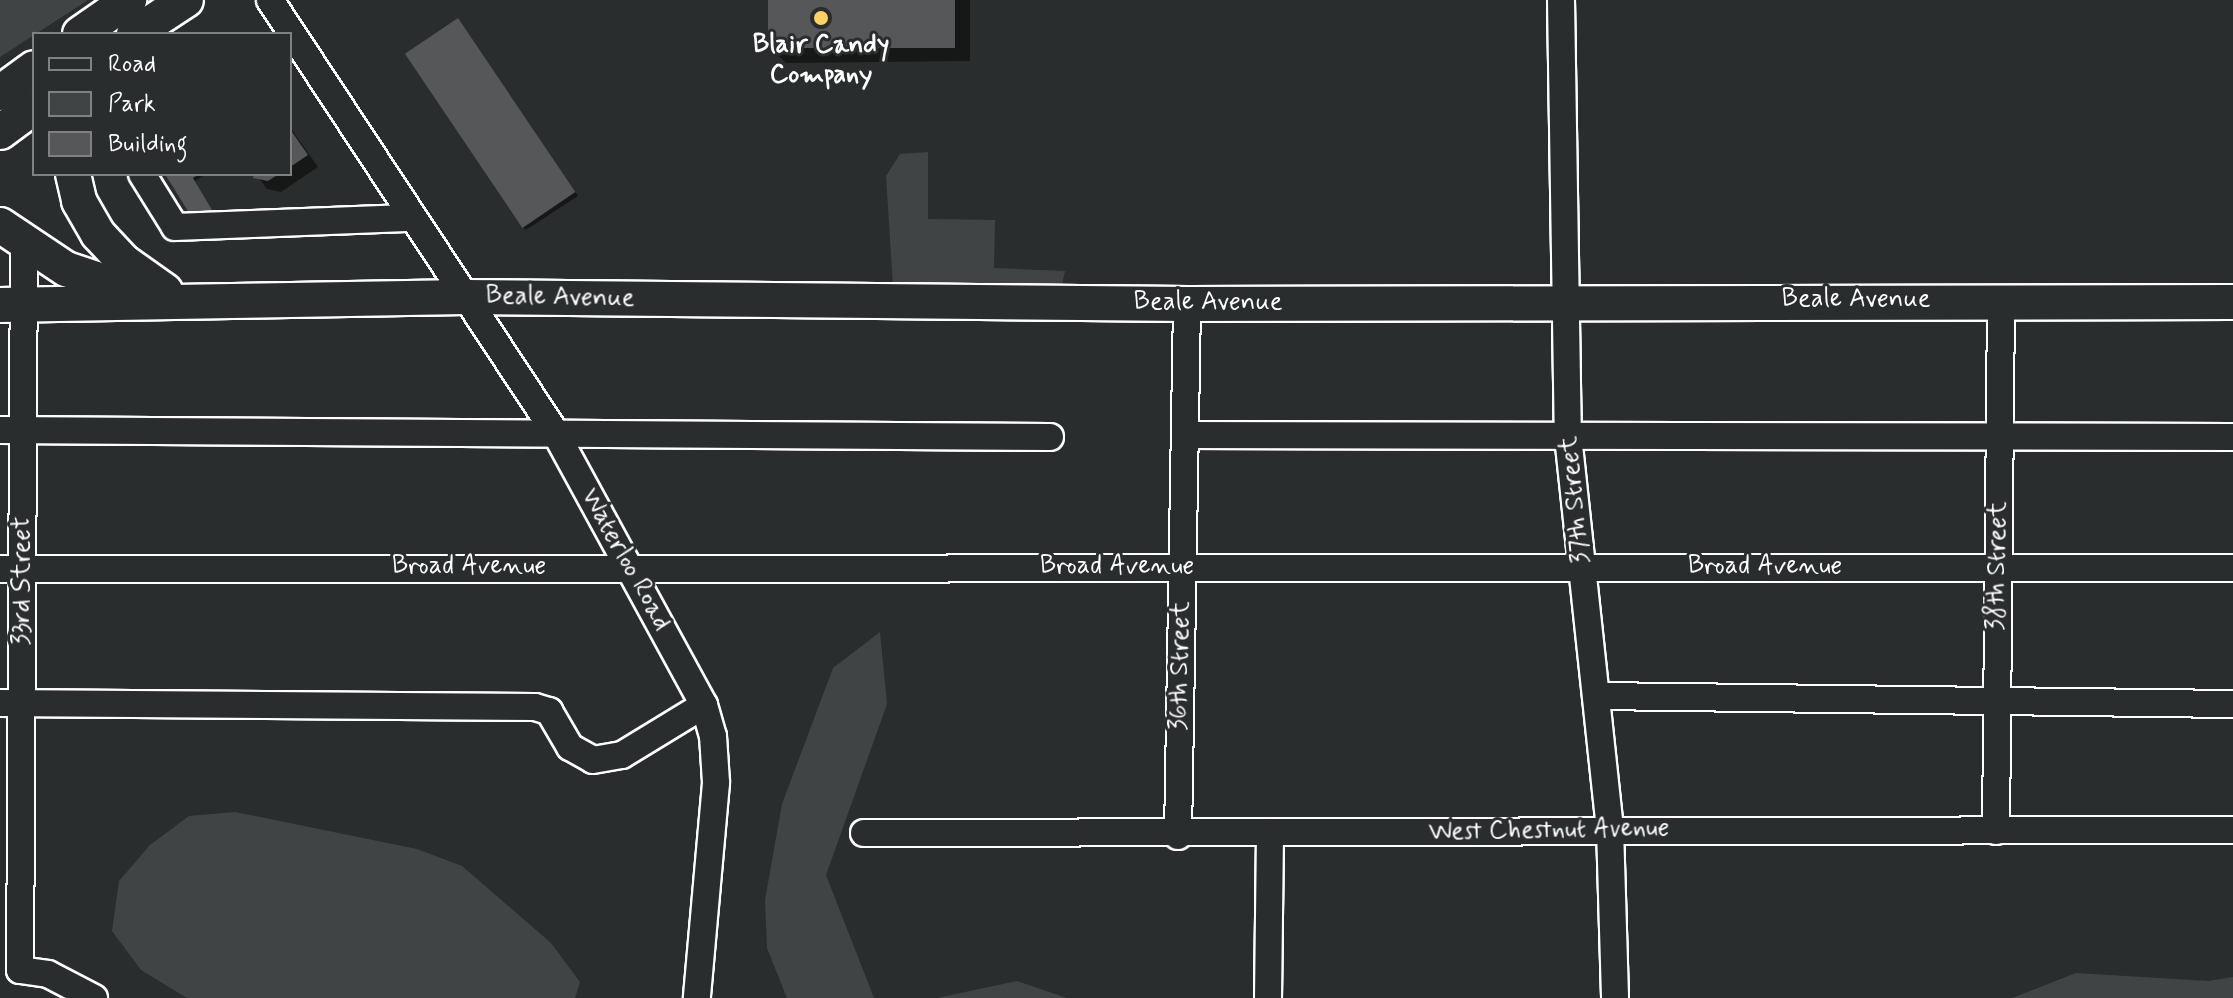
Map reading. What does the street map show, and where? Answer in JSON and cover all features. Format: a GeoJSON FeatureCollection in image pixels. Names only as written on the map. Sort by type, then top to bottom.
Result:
{"type":"FeatureCollection","features":[{"type":"Feature","properties":{"kind":"main road"},"geometry":{"type":"LineString","coordinates":[[83,32],[129,0]]}},
{"type":"Feature","properties":{"kind":"main road"},"geometry":{"type":"LineString","coordinates":[[137,32],[186,0]]}},
{"type":"Feature","properties":{"kind":"main road"},"geometry":{"type":"LineString","coordinates":[[0,93],[32,69]]}},
{"type":"Feature","properties":{"kind":"main road"},"geometry":{"type":"LineString","coordinates":[[0,132],[32,108]]}},
{"type":"Feature","properties":{"kind":"main road"},"geometry":{"type":"LineString","coordinates":[[73,176],[79,201],[98,234],[123,261],[182,302]]}},
{"type":"Feature","properties":{"kind":"main road","name":"Beale Avenue"},"geometry":{"type":"LineString","coordinates":[[12,233],[66,269],[107,285],[182,302]]}},
{"type":"Feature","properties":{"kind":"main road","name":"Beale Avenue"},"geometry":{"type":"LineString","coordinates":[[12,305],[465,297],[1187,304],[1566,300],[2233,302]]}},
{"type":"Feature","properties":{"kind":"street","name":"Waterloo Road"},"geometry":{"type":"LineString","coordinates":[[270,0],[280,30]]}},
{"type":"Feature","properties":{"kind":"street","name":"37th Street"},"geometry":{"type":"LineString","coordinates":[[1561,0],[1568,436],[1610,828],[1615,998]]}},
{"type":"Feature","properties":{"kind":"street","name":"Waterloo Road"},"geometry":{"type":"LineString","coordinates":[[292,47],[413,218],[555,432],[704,705],[714,752],[711,846],[697,998]]}},
{"type":"Feature","properties":{"kind":"street"},"geometry":{"type":"LineString","coordinates":[[143,176],[175,227],[413,218]]}},
{"type":"Feature","properties":{"kind":"street","name":"33rd Street"},"geometry":{"type":"LineString","coordinates":[[12,233],[11,832],[20,970],[48,974],[94,998]]}},
{"type":"Feature","properties":{"kind":"street","name":"38th Street"},"geometry":{"type":"LineString","coordinates":[[1996,831],[2001,301]]}},
{"type":"Feature","properties":{"kind":"street","name":"36th Street"},"geometry":{"type":"LineString","coordinates":[[1178,836],[1187,304]]}},
{"type":"Feature","properties":{"kind":"street"},"geometry":{"type":"LineString","coordinates":[[12,430],[1050,437]]}},
{"type":"Feature","properties":{"kind":"street"},"geometry":{"type":"LineString","coordinates":[[1185,435],[2233,437]]}},
{"type":"Feature","properties":{"kind":"street","name":"Broad Avenue"},"geometry":{"type":"LineString","coordinates":[[11,569],[2233,568]]}},
{"type":"Feature","properties":{"kind":"street"},"geometry":{"type":"LineString","coordinates":[[1596,696],[2233,704]]}},
{"type":"Feature","properties":{"kind":"street"},"geometry":{"type":"LineString","coordinates":[[11,703],[535,707],[549,711],[570,747],[593,760],[622,755],[704,705]]}},
{"type":"Feature","properties":{"kind":"street","name":"West Chestnut Avenue"},"geometry":{"type":"LineString","coordinates":[[864,833],[1270,836],[1610,828],[2233,830]]}},
{"type":"Feature","properties":{"kind":"street"},"geometry":{"type":"LineString","coordinates":[[1268,998],[1270,836]]}},
{"type":"Feature","properties":{"kind":"green space"},"geometry":{"type":"Polygon","coordinates":[[[0,0],[88,0],[39,32],[32,32],[32,36],[0,57],[0,0]]]}},
{"type":"Feature","properties":{"kind":"green space"},"geometry":{"type":"Polygon","coordinates":[[[928,152],[928,219],[995,220],[994,268],[1065,271],[1061,290],[893,287],[886,176],[900,154],[928,152]]]}},
{"type":"Feature","properties":{"kind":"green space"},"geometry":{"type":"Polygon","coordinates":[[[880,632],[887,704],[826,875],[874,998],[787,998],[767,948],[765,900],[782,804],[833,668],[880,632]]]}},
{"type":"Feature","properties":{"kind":"green space"},"geometry":{"type":"Polygon","coordinates":[[[235,812],[417,849],[462,866],[551,943],[580,982],[575,998],[187,998],[141,970],[112,931],[119,881],[150,845],[189,816],[235,812]]]}},
{"type":"Feature","properties":{"kind":"green space"},"geometry":{"type":"Polygon","coordinates":[[[2076,973],[2208,981],[2233,977],[2233,998],[2012,998],[2076,973]]]}},
{"type":"Feature","properties":{"kind":"green space"},"geometry":{"type":"Polygon","coordinates":[[[1017,981],[1067,998],[937,998],[1017,981]]]}},
{"type":"Feature","properties":{"kind":"building"},"geometry":{"type":"Polygon","coordinates":[[[768,0],[955,0],[955,48],[768,48],[768,0]]]}},
{"type":"Feature","properties":{"kind":"building"},"geometry":{"type":"Polygon","coordinates":[[[458,18],[575,192],[522,228],[405,54],[458,18]]]}},
{"type":"Feature","properties":{"kind":"building"},"geometry":{"type":"Polygon","coordinates":[[[292,132],[308,155],[292,166],[292,132]]]}},
{"type":"Feature","properties":{"kind":"building"},"geometry":{"type":"Polygon","coordinates":[[[166,176],[196,176],[193,178],[212,210],[194,221],[166,176]]]}},
{"type":"Feature","properties":{"kind":"building"},"geometry":{"type":"Polygon","coordinates":[[[254,176],[276,176],[268,181],[254,176]]]}},
{"type":"Feature","properties":{"kind":"place","name":"Blair Candy Company"},"geometry":{"type":"Point","coordinates":[821,18]}}]}
